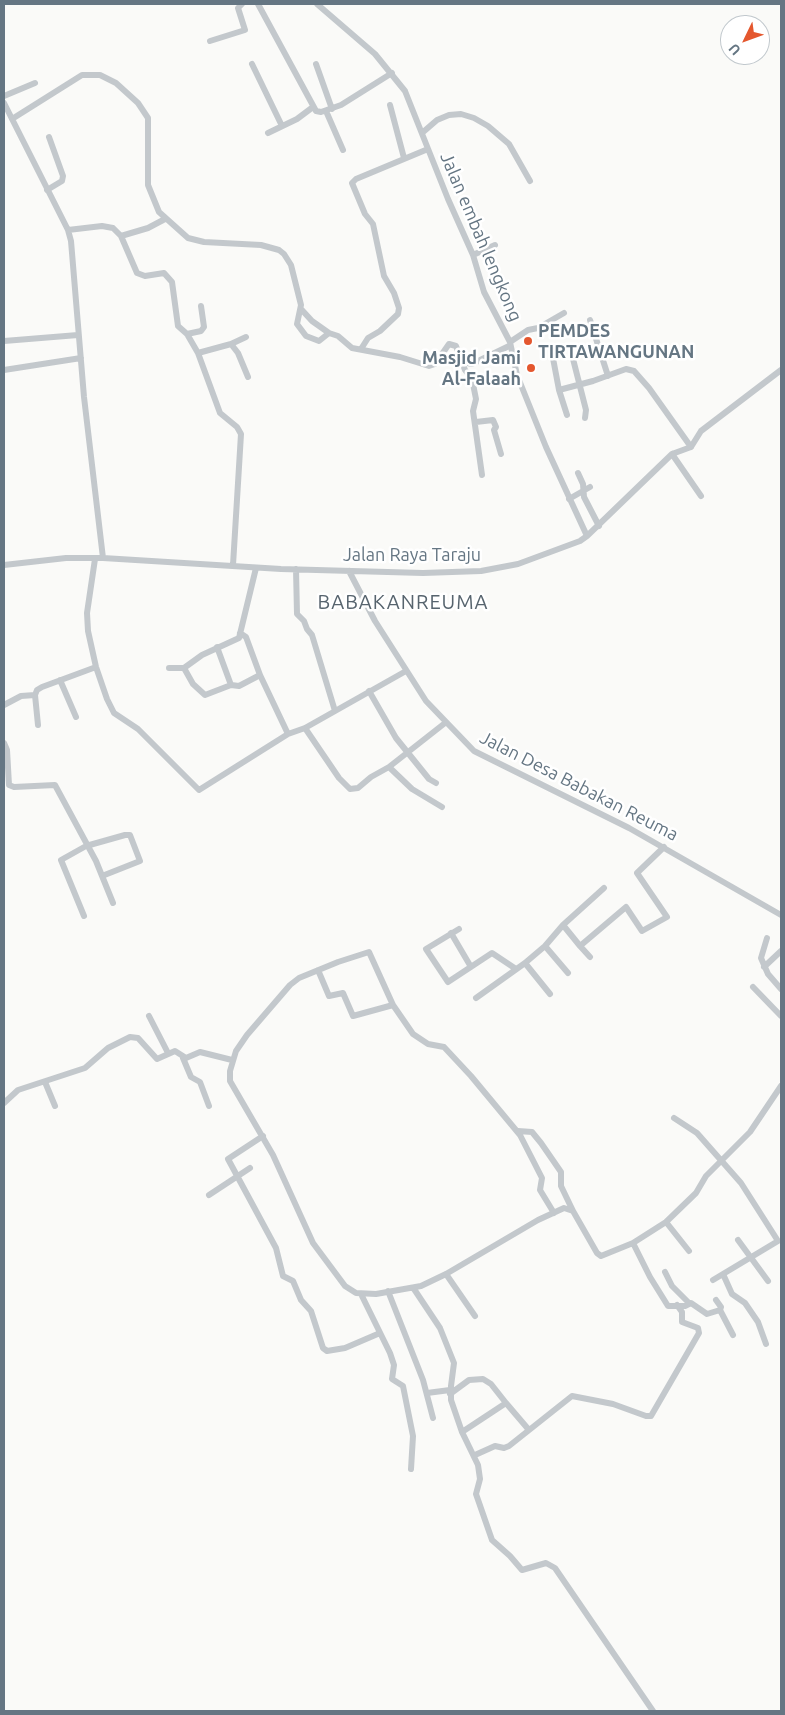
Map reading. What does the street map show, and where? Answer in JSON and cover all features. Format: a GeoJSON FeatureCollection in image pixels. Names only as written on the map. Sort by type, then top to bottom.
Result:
{"type":"FeatureCollection","features":[{"type":"Feature","properties":{"kind":"street"},"geometry":{"type":"LineString","coordinates":[[210,41],[245,30],[238,8],[242,4]]}},
{"type":"Feature","properties":{"kind":"street"},"geometry":{"type":"LineString","coordinates":[[258,4],[318,112],[329,110],[363,93],[392,73]]}},
{"type":"Feature","properties":{"kind":"street","name":"Jalan embah lengkong"},"geometry":{"type":"LineString","coordinates":[[317,4],[361,39],[392,73],[408,98],[473,255],[484,292],[509,344],[517,375],[569,499],[587,536]]}},
{"type":"Feature","properties":{"kind":"street"},"geometry":{"type":"LineString","coordinates":[[252,64],[282,126]]}},
{"type":"Feature","properties":{"kind":"street"},"geometry":{"type":"LineString","coordinates":[[316,64],[343,150]]}},
{"type":"Feature","properties":{"kind":"street"},"geometry":{"type":"LineString","coordinates":[[12,119],[82,75],[100,75],[116,83],[138,103],[148,118],[148,184],[154,201],[165,219],[188,238],[204,242],[261,245],[279,250],[291,265],[301,308],[312,321],[329,333],[338,336],[349,346],[432,366],[451,343],[456,346],[472,379],[476,399],[474,410],[482,475]]}},
{"type":"Feature","properties":{"kind":"street"},"geometry":{"type":"LineString","coordinates":[[4,96],[35,83]]}},
{"type":"Feature","properties":{"kind":"street"},"geometry":{"type":"LineString","coordinates":[[4,103],[68,230],[103,558]]}},
{"type":"Feature","properties":{"kind":"street"},"geometry":{"type":"LineString","coordinates":[[390,105],[404,158]]}},
{"type":"Feature","properties":{"kind":"street"},"geometry":{"type":"LineString","coordinates":[[268,132],[314,107]]}},
{"type":"Feature","properties":{"kind":"street"},"geometry":{"type":"LineString","coordinates":[[422,133],[437,120],[449,115],[461,114],[474,118],[488,126],[509,144],[530,181]]}},
{"type":"Feature","properties":{"kind":"street"},"geometry":{"type":"LineString","coordinates":[[47,190],[62,181],[63,176],[49,137]]}},
{"type":"Feature","properties":{"kind":"street"},"geometry":{"type":"LineString","coordinates":[[361,350],[368,338],[380,331],[399,312],[394,293],[384,276],[373,224],[365,214],[352,183],[356,179],[428,148]]}},
{"type":"Feature","properties":{"kind":"street"},"geometry":{"type":"LineString","coordinates":[[121,236],[148,228],[165,219]]}},
{"type":"Feature","properties":{"kind":"street"},"geometry":{"type":"LineString","coordinates":[[68,230],[102,226],[113,228],[121,236],[137,273],[145,276],[164,273],[169,277],[175,293],[177,322],[187,334],[198,353],[218,410],[241,434],[233,565]]}},
{"type":"Feature","properties":{"kind":"street"},"geometry":{"type":"LineString","coordinates":[[473,255],[495,245]]}},
{"type":"Feature","properties":{"kind":"street"},"geometry":{"type":"LineString","coordinates":[[187,334],[201,331],[204,327],[201,306]]}},
{"type":"Feature","properties":{"kind":"street"},"geometry":{"type":"LineString","coordinates":[[301,308],[296,324],[306,336],[319,341],[329,333]]}},
{"type":"Feature","properties":{"kind":"street"},"geometry":{"type":"LineString","coordinates":[[463,362],[472,364],[509,344],[528,330],[538,328],[564,313]]}},
{"type":"Feature","properties":{"kind":"street"},"geometry":{"type":"LineString","coordinates":[[590,320],[608,376]]}},
{"type":"Feature","properties":{"kind":"street"},"geometry":{"type":"LineString","coordinates":[[4,341],[78,336]]}},
{"type":"Feature","properties":{"kind":"street"},"geometry":{"type":"LineString","coordinates":[[198,353],[231,344],[246,337]]}},
{"type":"Feature","properties":{"kind":"street"},"geometry":{"type":"LineString","coordinates":[[231,344],[238,353],[248,377]]}},
{"type":"Feature","properties":{"kind":"street"},"geometry":{"type":"LineString","coordinates":[[552,353],[559,390],[567,415]]}},
{"type":"Feature","properties":{"kind":"street"},"geometry":{"type":"LineString","coordinates":[[572,355],[578,385],[586,410],[585,418]]}},
{"type":"Feature","properties":{"kind":"street"},"geometry":{"type":"LineString","coordinates":[[4,370],[81,358]]}},
{"type":"Feature","properties":{"kind":"street"},"geometry":{"type":"LineString","coordinates":[[559,390],[626,369],[634,371],[649,388],[691,447],[702,431],[781,370]]}},
{"type":"Feature","properties":{"kind":"street"},"geometry":{"type":"LineString","coordinates":[[476,422],[493,420],[496,427],[494,430],[502,454]]}},
{"type":"Feature","properties":{"kind":"street","name":"Jalan Raya Taraju"},"geometry":{"type":"LineString","coordinates":[[4,566],[66,558],[103,558],[256,568],[349,571],[424,573],[489,569],[534,558],[580,541],[599,526],[672,454],[691,447]]}},
{"type":"Feature","properties":{"kind":"street"},"geometry":{"type":"LineString","coordinates":[[672,454],[701,496]]}},
{"type":"Feature","properties":{"kind":"street"},"geometry":{"type":"LineString","coordinates":[[578,473],[583,484],[583,492],[589,509],[599,526]]}},
{"type":"Feature","properties":{"kind":"street"},"geometry":{"type":"LineString","coordinates":[[569,499],[590,487]]}},
{"type":"Feature","properties":{"kind":"street"},"geometry":{"type":"LineString","coordinates":[[95,559],[87,613],[96,667],[114,713],[138,729],[199,790],[288,734],[305,728],[406,671]]}},
{"type":"Feature","properties":{"kind":"street"},"geometry":{"type":"LineString","coordinates":[[169,668],[184,668],[217,648],[235,640],[240,633],[256,568]]}},
{"type":"Feature","properties":{"kind":"street"},"geometry":{"type":"LineString","coordinates":[[296,569],[297,614],[304,621],[312,635],[335,711]]}},
{"type":"Feature","properties":{"kind":"street","name":"Jalan Desa Babakan Reuma"},"geometry":{"type":"LineString","coordinates":[[349,571],[375,621],[426,701],[465,744],[486,758],[664,847],[781,915]]}},
{"type":"Feature","properties":{"kind":"street"},"geometry":{"type":"LineString","coordinates":[[240,633],[246,637],[260,675],[288,734]]}},
{"type":"Feature","properties":{"kind":"street"},"geometry":{"type":"LineString","coordinates":[[217,648],[231,685]]}},
{"type":"Feature","properties":{"kind":"street"},"geometry":{"type":"LineString","coordinates":[[38,724],[36,695],[42,687],[96,667]]}},
{"type":"Feature","properties":{"kind":"street"},"geometry":{"type":"LineString","coordinates":[[184,668],[193,684],[204,695],[231,685],[239,686],[260,675]]}},
{"type":"Feature","properties":{"kind":"street"},"geometry":{"type":"LineString","coordinates":[[60,680],[76,717]]}},
{"type":"Feature","properties":{"kind":"street"},"geometry":{"type":"LineString","coordinates":[[369,691],[388,727],[429,779],[436,783]]}},
{"type":"Feature","properties":{"kind":"street"},"geometry":{"type":"LineString","coordinates":[[4,704],[21,696],[36,695]]}},
{"type":"Feature","properties":{"kind":"street"},"geometry":{"type":"LineString","coordinates":[[305,728],[339,778],[350,789],[358,788],[371,776],[389,767],[445,723]]}},
{"type":"Feature","properties":{"kind":"street"},"geometry":{"type":"LineString","coordinates":[[4,743],[7,750],[9,784],[14,788],[55,785],[102,876],[113,903]]}},
{"type":"Feature","properties":{"kind":"street"},"geometry":{"type":"LineString","coordinates":[[389,767],[412,789],[442,807]]}},
{"type":"Feature","properties":{"kind":"street"},"geometry":{"type":"LineString","coordinates":[[84,916],[61,862],[86,846],[125,834],[132,838],[140,861],[102,876]]}},
{"type":"Feature","properties":{"kind":"street"},"geometry":{"type":"LineString","coordinates":[[580,946],[626,907],[642,931],[667,917],[637,873],[664,847]]}},
{"type":"Feature","properties":{"kind":"street"},"geometry":{"type":"LineString","coordinates":[[476,998],[525,963],[545,946],[563,925],[604,888]]}},
{"type":"Feature","properties":{"kind":"street"},"geometry":{"type":"LineString","coordinates":[[563,925],[590,957]]}},
{"type":"Feature","properties":{"kind":"street"},"geometry":{"type":"LineString","coordinates":[[459,929],[426,949],[448,982],[492,953],[516,969]]}},
{"type":"Feature","properties":{"kind":"street"},"geometry":{"type":"LineString","coordinates":[[450,934],[471,967]]}},
{"type":"Feature","properties":{"kind":"street"},"geometry":{"type":"LineString","coordinates":[[767,938],[761,958],[764,967],[781,989]]}},
{"type":"Feature","properties":{"kind":"street"},"geometry":{"type":"LineString","coordinates":[[545,946],[568,973]]}},
{"type":"Feature","properties":{"kind":"street"},"geometry":{"type":"LineString","coordinates":[[764,967],[781,951]]}},
{"type":"Feature","properties":{"kind":"street"},"geometry":{"type":"LineString","coordinates":[[554,1213],[540,1190],[543,1181],[518,1131],[444,1047],[428,1044],[413,1034],[393,1005],[369,952],[318,970],[299,978],[290,985],[252,1028],[232,1060],[230,1081],[263,1136],[313,1242],[345,1286],[361,1294],[414,1289],[446,1274],[564,1208],[573,1211]]}},
{"type":"Feature","properties":{"kind":"street"},"geometry":{"type":"LineString","coordinates":[[525,963],[550,994]]}},
{"type":"Feature","properties":{"kind":"street"},"geometry":{"type":"LineString","coordinates":[[318,970],[329,996],[343,993],[354,1016],[393,1005]]}},
{"type":"Feature","properties":{"kind":"street"},"geometry":{"type":"LineString","coordinates":[[753,987],[781,1016]]}},
{"type":"Feature","properties":{"kind":"street"},"geometry":{"type":"LineString","coordinates":[[149,1016],[168,1053]]}},
{"type":"Feature","properties":{"kind":"street"},"geometry":{"type":"LineString","coordinates":[[4,1103],[18,1090],[85,1068],[108,1048],[130,1037],[138,1038],[155,1058],[161,1059],[168,1053],[175,1051],[183,1058],[191,1077],[200,1082],[209,1106]]}},
{"type":"Feature","properties":{"kind":"street"},"geometry":{"type":"LineString","coordinates":[[183,1058],[200,1052],[232,1060]]}},
{"type":"Feature","properties":{"kind":"street"},"geometry":{"type":"LineString","coordinates":[[45,1082],[55,1106]]}},
{"type":"Feature","properties":{"kind":"street"},"geometry":{"type":"LineString","coordinates":[[518,1131],[532,1132],[561,1172],[561,1186],[596,1253],[600,1256],[633,1243],[666,1222],[696,1193],[706,1176],[750,1132],[781,1086]]}},
{"type":"Feature","properties":{"kind":"street"},"geometry":{"type":"LineString","coordinates":[[674,1118],[698,1133],[722,1161],[753,1198],[780,1242],[713,1280]]}},
{"type":"Feature","properties":{"kind":"street"},"geometry":{"type":"LineString","coordinates":[[263,1136],[229,1157],[237,1176],[276,1248],[283,1276],[294,1281],[301,1300],[311,1311],[323,1348],[327,1351],[345,1348],[380,1333]]}},
{"type":"Feature","properties":{"kind":"street"},"geometry":{"type":"LineString","coordinates":[[210,1195],[250,1168]]}},
{"type":"Feature","properties":{"kind":"street"},"geometry":{"type":"LineString","coordinates":[[666,1222],[689,1251]]}},
{"type":"Feature","properties":{"kind":"street"},"geometry":{"type":"LineString","coordinates":[[738,1240],[768,1282]]}},
{"type":"Feature","properties":{"kind":"street"},"geometry":{"type":"LineString","coordinates":[[633,1243],[665,1302],[672,1307],[677,1305],[686,1306],[689,1303]]}},
{"type":"Feature","properties":{"kind":"street"},"geometry":{"type":"LineString","coordinates":[[665,1272],[672,1286],[689,1303],[694,1304],[707,1314],[720,1310]]}},
{"type":"Feature","properties":{"kind":"street"},"geometry":{"type":"LineString","coordinates":[[446,1274],[475,1316]]}},
{"type":"Feature","properties":{"kind":"street"},"geometry":{"type":"LineString","coordinates":[[723,1274],[732,1294],[745,1303],[758,1322],[766,1344]]}},
{"type":"Feature","properties":{"kind":"street"},"geometry":{"type":"LineString","coordinates":[[414,1289],[440,1328],[454,1363],[450,1392],[462,1432],[475,1455],[480,1479],[476,1494],[492,1540],[522,1570],[546,1563],[554,1568],[653,1711]]}},
{"type":"Feature","properties":{"kind":"street"},"geometry":{"type":"LineString","coordinates":[[388,1291],[427,1393],[432,1418]]}},
{"type":"Feature","properties":{"kind":"street"},"geometry":{"type":"LineString","coordinates":[[361,1294],[394,1365],[391,1372],[392,1379],[403,1386],[413,1436],[411,1469]]}},
{"type":"Feature","properties":{"kind":"street"},"geometry":{"type":"LineString","coordinates":[[716,1300],[733,1336]]}},
{"type":"Feature","properties":{"kind":"street"},"geometry":{"type":"LineString","coordinates":[[475,1455],[495,1446],[509,1446],[575,1395],[651,1416],[699,1333],[698,1328],[682,1322],[682,1312],[677,1305]]}},
{"type":"Feature","properties":{"kind":"street"},"geometry":{"type":"LineString","coordinates":[[427,1393],[450,1392],[469,1380],[483,1379],[491,1384],[529,1430]]}},
{"type":"Feature","properties":{"kind":"street"},"geometry":{"type":"LineString","coordinates":[[462,1432],[506,1403]]}},
{"type":"Feature","properties":{"kind":"place","name":"PEMDES TIRTAWANGUNAN"},"geometry":{"type":"Point","coordinates":[528,341]}},
{"type":"Feature","properties":{"kind":"place","name":"Masjid Jami Al-Falaah"},"geometry":{"type":"Point","coordinates":[531,368]}},
{"type":"Feature","properties":{"kind":"district","name":"BABAKANREUMA"},"geometry":{"type":"Point","coordinates":[403,602]}}]}
